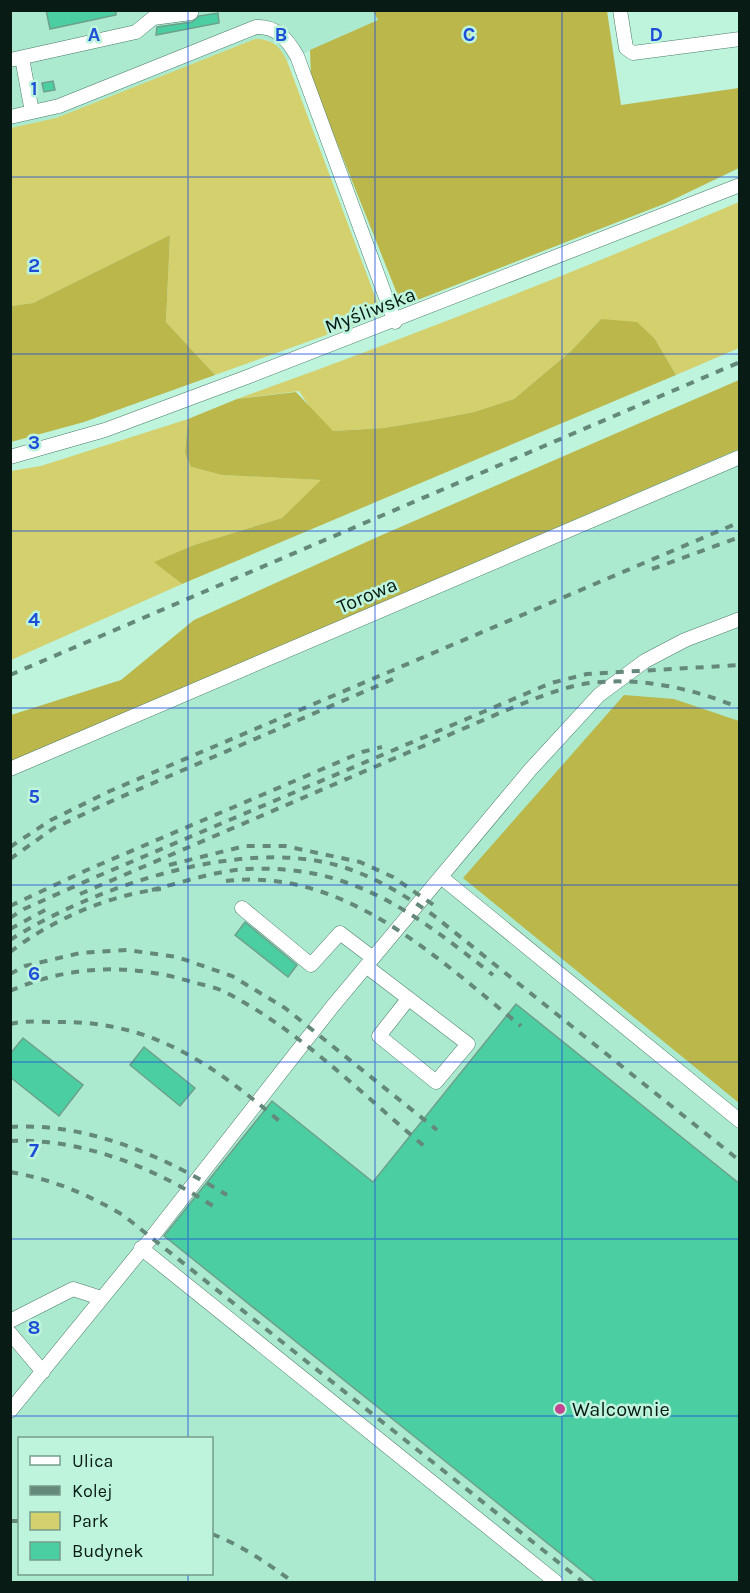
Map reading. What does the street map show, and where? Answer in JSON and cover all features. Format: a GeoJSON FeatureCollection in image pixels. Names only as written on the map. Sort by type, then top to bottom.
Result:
{"type":"FeatureCollection","features":[{"type":"Feature","properties":{"kind":"street"},"geometry":{"type":"LineString","coordinates":[[620,10],[626,48],[633,53],[740,39]]}},
{"type":"Feature","properties":{"kind":"street"},"geometry":{"type":"LineString","coordinates":[[32,112],[16,59],[136,32],[153,18],[191,13]]}},
{"type":"Feature","properties":{"kind":"street"},"geometry":{"type":"LineString","coordinates":[[10,117],[59,106],[256,27],[266,27],[277,31],[297,56],[395,322]]}},
{"type":"Feature","properties":{"kind":"street","name":"Myśliwska"},"geometry":{"type":"LineString","coordinates":[[10,457],[105,430],[395,322],[740,185]]}},
{"type":"Feature","properties":{"kind":"street","name":"Torowa"},"geometry":{"type":"LineString","coordinates":[[10,769],[740,457]]}},
{"type":"Feature","properties":{"kind":"street"},"geometry":{"type":"LineString","coordinates":[[10,1411],[152,1237],[192,1183],[370,962],[530,770],[615,682],[645,661],[685,640],[740,619]]}},
{"type":"Feature","properties":{"kind":"street"},"geometry":{"type":"LineString","coordinates":[[441,877],[740,1121]]}},
{"type":"Feature","properties":{"kind":"street"},"geometry":{"type":"LineString","coordinates":[[242,908],[311,965],[340,933],[370,962],[468,1044],[436,1082],[379,1036],[405,1003]]}},
{"type":"Feature","properties":{"kind":"street"},"geometry":{"type":"LineString","coordinates":[[141,1248],[556,1582]]}},
{"type":"Feature","properties":{"kind":"street"},"geometry":{"type":"LineString","coordinates":[[10,1322],[73,1289],[101,1298]]}},
{"type":"Feature","properties":{"kind":"street"},"geometry":{"type":"LineString","coordinates":[[10,1333],[43,1372]]}},
{"type":"Feature","properties":{"kind":"shaded area"},"geometry":{"type":"Polygon","coordinates":[[[373,10],[378,20],[287,61],[283,53],[268,40],[255,39],[56,118],[11,128],[10,11],[373,10]]]}},
{"type":"Feature","properties":{"kind":"shaded area"},"geometry":{"type":"Polygon","coordinates":[[[373,11],[607,11],[621,105],[739,88],[739,168],[664,204],[402,306],[311,78],[310,50],[378,20],[373,11]]]}},
{"type":"Feature","properties":{"kind":"shaded area"},"geometry":{"type":"Polygon","coordinates":[[[170,235],[166,322],[215,375],[84,422],[11,442],[11,306],[33,303],[170,235]]]}},
{"type":"Feature","properties":{"kind":"shaded area"},"geometry":{"type":"Polygon","coordinates":[[[601,319],[637,322],[655,339],[676,375],[182,584],[154,562],[194,545],[282,518],[321,480],[222,475],[191,467],[185,453],[188,419],[237,399],[296,392],[333,431],[384,428],[474,412],[514,399],[571,351],[601,319]]]}},
{"type":"Feature","properties":{"kind":"shaded area"},"geometry":{"type":"Polygon","coordinates":[[[739,380],[739,449],[11,762],[11,715],[121,680],[194,620],[382,535],[739,380]]]}},
{"type":"Feature","properties":{"kind":"shaded area"},"geometry":{"type":"Polygon","coordinates":[[[739,464],[739,1582],[11,1582],[10,776],[739,464]]]}},
{"type":"Feature","properties":{"kind":"shaded area"},"geometry":{"type":"Polygon","coordinates":[[[624,695],[674,699],[739,721],[739,1103],[463,878],[624,695]]]}},
{"type":"Feature","properties":{"kind":"green space"},"geometry":{"type":"Polygon","coordinates":[[[255,39],[275,44],[287,61],[382,315],[215,375],[166,322],[170,235],[33,303],[11,306],[11,128],[56,118],[255,39]]]}},
{"type":"Feature","properties":{"kind":"green space"},"geometry":{"type":"Polygon","coordinates":[[[739,202],[739,348],[676,375],[655,339],[601,319],[571,351],[514,399],[474,412],[384,428],[332,431],[311,409],[299,391],[237,399],[490,304],[739,202]]]}},
{"type":"Feature","properties":{"kind":"green space"},"geometry":{"type":"Polygon","coordinates":[[[188,419],[185,453],[191,467],[222,475],[322,480],[282,518],[194,545],[155,562],[182,584],[11,660],[11,471],[41,466],[188,419]]]}},
{"type":"Feature","properties":{"kind":"building"},"geometry":{"type":"Polygon","coordinates":[[[46,10],[116,10],[116,15],[50,29],[46,10]]]}},
{"type":"Feature","properties":{"kind":"building"},"geometry":{"type":"Polygon","coordinates":[[[218,13],[219,23],[156,35],[157,27],[192,22],[199,16],[218,13]]]}},
{"type":"Feature","properties":{"kind":"building"},"geometry":{"type":"Polygon","coordinates":[[[53,81],[55,90],[44,92],[42,83],[53,81]]]}},
{"type":"Feature","properties":{"kind":"building"},"geometry":{"type":"Polygon","coordinates":[[[245,922],[297,965],[288,977],[235,935],[245,922]]]}},
{"type":"Feature","properties":{"kind":"building","name":"Walcownie"},"geometry":{"type":"Polygon","coordinates":[[[516,1004],[740,1184],[740,1582],[596,1582],[164,1236],[272,1101],[373,1182],[516,1004]]]}},
{"type":"Feature","properties":{"kind":"building"},"geometry":{"type":"Polygon","coordinates":[[[23,1038],[83,1085],[59,1116],[10,1077],[10,1054],[23,1038]]]}},
{"type":"Feature","properties":{"kind":"building"},"geometry":{"type":"Polygon","coordinates":[[[144,1047],[195,1088],[180,1106],[130,1065],[144,1047]]]}},
{"type":"Feature","properties":{"kind":"railway"},"geometry":{"type":"LineString","coordinates":[[10,675],[740,362]]}},
{"type":"Feature","properties":{"kind":"railway"},"geometry":{"type":"LineString","coordinates":[[10,847],[51,820],[110,791],[740,522]]}},
{"type":"Feature","properties":{"kind":"railway"},"geometry":{"type":"LineString","coordinates":[[652,569],[740,537]]}},
{"type":"Feature","properties":{"kind":"railway"},"geometry":{"type":"LineString","coordinates":[[10,918],[24,909],[91,879],[551,683],[587,674],[740,665]]}},
{"type":"Feature","properties":{"kind":"railway"},"geometry":{"type":"LineString","coordinates":[[10,859],[54,828],[398,677]]}},
{"type":"Feature","properties":{"kind":"railway"},"geometry":{"type":"LineString","coordinates":[[80,894],[502,712],[568,688],[590,683],[647,683],[685,690],[740,708]]}},
{"type":"Feature","properties":{"kind":"railway"},"geometry":{"type":"LineString","coordinates":[[10,906],[87,870],[362,752],[382,747]]}},
{"type":"Feature","properties":{"kind":"railway"},"geometry":{"type":"LineString","coordinates":[[169,865],[245,846],[285,846],[360,862],[393,877],[435,906]]}},
{"type":"Feature","properties":{"kind":"railway"},"geometry":{"type":"LineString","coordinates":[[10,940],[44,920],[82,902],[167,872],[212,863],[255,858],[297,858],[336,865],[387,886],[433,915],[740,1161]]}},
{"type":"Feature","properties":{"kind":"railway"},"geometry":{"type":"LineString","coordinates":[[152,890],[235,870],[285,870],[319,875],[351,884],[408,913],[493,975]]}},
{"type":"Feature","properties":{"kind":"railway"},"geometry":{"type":"LineString","coordinates":[[226,881],[269,880],[310,888],[349,903],[386,923],[422,947],[521,1026]]}},
{"type":"Feature","properties":{"kind":"railway"},"geometry":{"type":"LineString","coordinates":[[10,952],[26,940],[81,911],[121,897],[161,889]]}},
{"type":"Feature","properties":{"kind":"railway"},"geometry":{"type":"LineString","coordinates":[[10,929],[47,909]]}},
{"type":"Feature","properties":{"kind":"railway"},"geometry":{"type":"LineString","coordinates":[[10,974],[25,966],[80,953],[127,950],[177,957],[232,976],[285,1008],[437,1130]]}},
{"type":"Feature","properties":{"kind":"railway"},"geometry":{"type":"LineString","coordinates":[[10,991],[55,976],[100,970],[146,972],[218,989],[254,1008],[305,1044],[424,1146]]}},
{"type":"Feature","properties":{"kind":"railway"},"geometry":{"type":"LineString","coordinates":[[10,1024],[33,1021],[90,1023],[152,1038],[180,1050],[232,1083],[284,1125]]}},
{"type":"Feature","properties":{"kind":"railway"},"geometry":{"type":"LineString","coordinates":[[10,1127],[39,1127],[96,1136],[151,1155],[227,1195]]}},
{"type":"Feature","properties":{"kind":"railway"},"geometry":{"type":"LineString","coordinates":[[10,1141],[38,1141],[65,1145],[119,1159],[169,1181],[216,1208]]}},
{"type":"Feature","properties":{"kind":"railway"},"geometry":{"type":"LineString","coordinates":[[10,1172],[69,1188],[123,1215],[583,1582]]}},
{"type":"Feature","properties":{"kind":"railway"},"geometry":{"type":"LineString","coordinates":[[10,1521],[18,1521]]}},
{"type":"Feature","properties":{"kind":"railway"},"geometry":{"type":"LineString","coordinates":[[213,1534],[254,1555],[293,1582]]}},
{"type":"Feature","properties":{"kind":"place","name":"Walcownie"},"geometry":{"type":"Point","coordinates":[560,1409]}}]}
